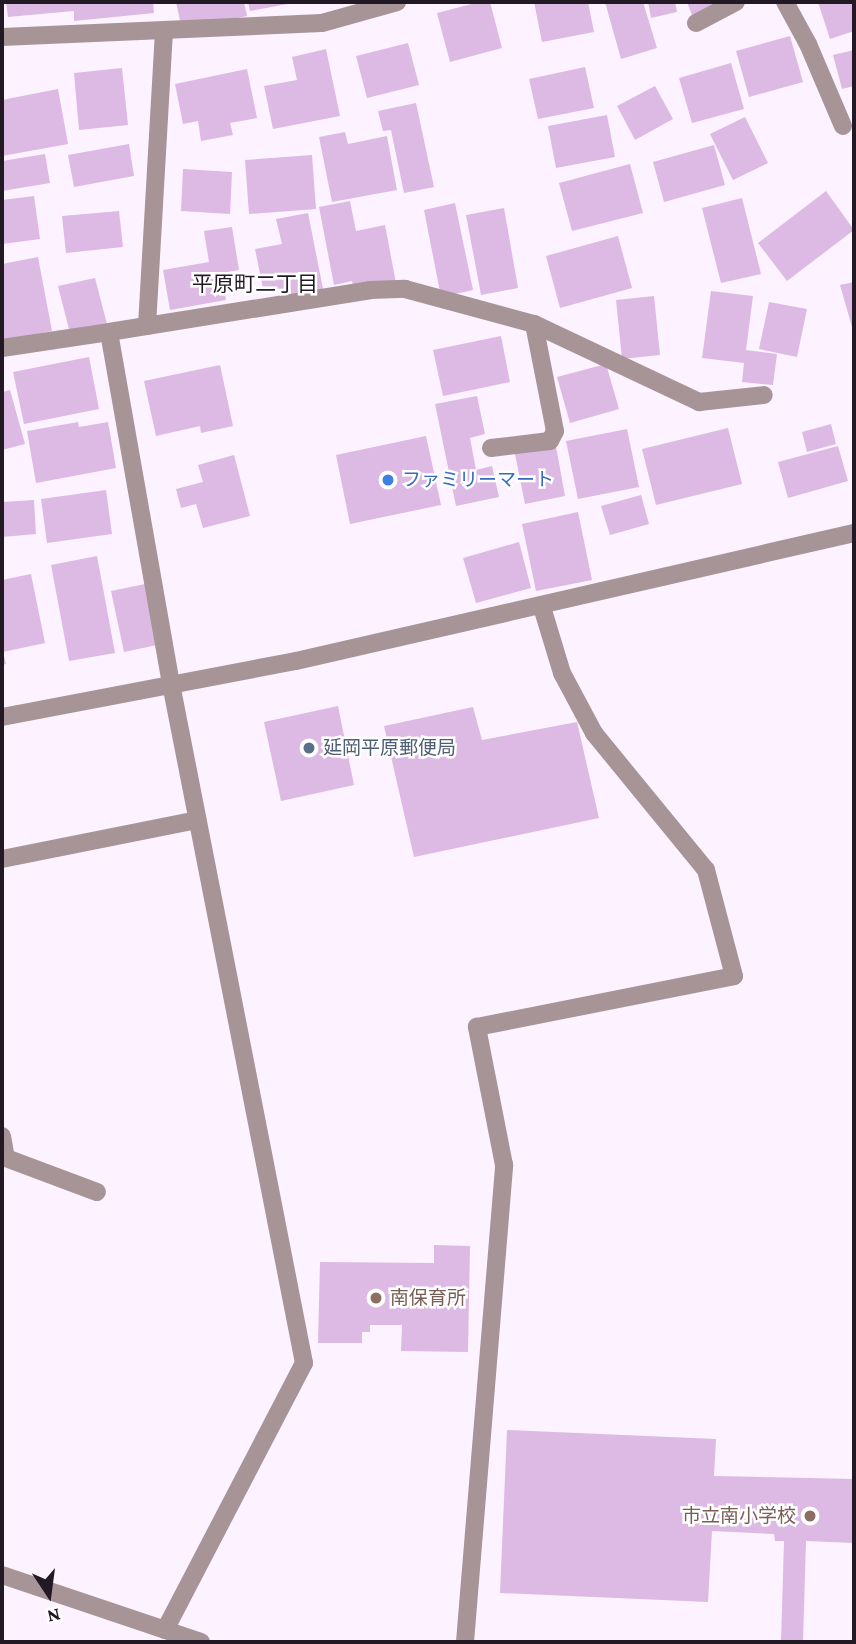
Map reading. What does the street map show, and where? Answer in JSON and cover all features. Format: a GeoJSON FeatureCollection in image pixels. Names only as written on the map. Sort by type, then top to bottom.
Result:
{"type":"FeatureCollection","features":[{"type":"Feature","properties":{"kind":"street"},"geometry":{"type":"LineString","coordinates":[[2,37],[322,23],[397,2]]}},
{"type":"Feature","properties":{"kind":"street"},"geometry":{"type":"LineString","coordinates":[[696,23],[736,2]]}},
{"type":"Feature","properties":{"kind":"street"},"geometry":{"type":"LineString","coordinates":[[785,2],[808,44],[843,126]]}},
{"type":"Feature","properties":{"kind":"street"},"geometry":{"type":"LineString","coordinates":[[147,326],[164,32]]}},
{"type":"Feature","properties":{"kind":"street"},"geometry":{"type":"LineString","coordinates":[[2,348],[370,290],[405,289],[534,324],[699,402],[764,395]]}},
{"type":"Feature","properties":{"kind":"street"},"geometry":{"type":"LineString","coordinates":[[491,448],[551,441],[555,431],[534,324]]}},
{"type":"Feature","properties":{"kind":"street"},"geometry":{"type":"LineString","coordinates":[[109,332],[171,684],[304,1363],[165,1630]]}},
{"type":"Feature","properties":{"kind":"street"},"geometry":{"type":"LineString","coordinates":[[2,717],[542,607],[854,533]]}},
{"type":"Feature","properties":{"kind":"street"},"geometry":{"type":"LineString","coordinates":[[465,1642],[504,1165],[477,1027],[734,976],[706,870],[594,733],[562,673],[542,607]]}},
{"type":"Feature","properties":{"kind":"street"},"geometry":{"type":"LineString","coordinates":[[2,859],[197,820]]}},
{"type":"Feature","properties":{"kind":"street"},"geometry":{"type":"LineString","coordinates":[[2,1136],[6,1158],[97,1192]]}},
{"type":"Feature","properties":{"kind":"street"},"geometry":{"type":"LineString","coordinates":[[2,1575],[201,1642]]}},
{"type":"Feature","properties":{"kind":"building"},"geometry":{"type":"Polygon","coordinates":[[[6,2],[153,2],[154,13],[74,21],[74,11],[8,17],[6,2]]]}},
{"type":"Feature","properties":{"kind":"building"},"geometry":{"type":"Polygon","coordinates":[[[176,2],[244,2],[247,16],[182,30],[176,2]]]}},
{"type":"Feature","properties":{"kind":"building"},"geometry":{"type":"Polygon","coordinates":[[[248,2],[293,2],[293,3],[250,11],[248,2]]]}},
{"type":"Feature","properties":{"kind":"building"},"geometry":{"type":"Polygon","coordinates":[[[479,2],[490,2],[502,48],[450,62],[437,13],[479,2]]]}},
{"type":"Feature","properties":{"kind":"building"},"geometry":{"type":"Polygon","coordinates":[[[534,2],[588,2],[594,32],[542,42],[534,2]]]}},
{"type":"Feature","properties":{"kind":"building"},"geometry":{"type":"Polygon","coordinates":[[[605,2],[643,2],[657,48],[621,59],[605,2]]]}},
{"type":"Feature","properties":{"kind":"building"},"geometry":{"type":"Polygon","coordinates":[[[648,2],[675,2],[677,12],[651,18],[648,2]]]}},
{"type":"Feature","properties":{"kind":"building"},"geometry":{"type":"Polygon","coordinates":[[[687,2],[724,2],[692,15],[687,2]]]}},
{"type":"Feature","properties":{"kind":"building"},"geometry":{"type":"Polygon","coordinates":[[[818,2],[854,2],[854,31],[830,39],[818,2]]]}},
{"type":"Feature","properties":{"kind":"building"},"geometry":{"type":"Polygon","coordinates":[[[790,36],[803,82],[749,97],[736,51],[790,36]]]}},
{"type":"Feature","properties":{"kind":"building"},"geometry":{"type":"Polygon","coordinates":[[[408,43],[419,85],[367,98],[356,56],[408,43]]]}},
{"type":"Feature","properties":{"kind":"building"},"geometry":{"type":"Polygon","coordinates":[[[326,49],[340,116],[273,129],[264,86],[297,80],[292,57],[326,49]]]}},
{"type":"Feature","properties":{"kind":"building"},"geometry":{"type":"Polygon","coordinates":[[[854,50],[854,86],[842,89],[833,55],[854,50]]]}},
{"type":"Feature","properties":{"kind":"building"},"geometry":{"type":"Polygon","coordinates":[[[731,63],[744,109],[692,123],[679,78],[731,63]]]}},
{"type":"Feature","properties":{"kind":"building"},"geometry":{"type":"Polygon","coordinates":[[[585,67],[594,108],[538,119],[529,79],[585,67]]]}},
{"type":"Feature","properties":{"kind":"building"},"geometry":{"type":"Polygon","coordinates":[[[122,68],[128,125],[79,130],[74,73],[122,68]]]}},
{"type":"Feature","properties":{"kind":"building"},"geometry":{"type":"Polygon","coordinates":[[[247,69],[257,118],[230,123],[233,135],[201,141],[198,121],[183,124],[175,84],[247,69]]]}},
{"type":"Feature","properties":{"kind":"building"},"geometry":{"type":"Polygon","coordinates":[[[655,86],[673,119],[635,140],[617,106],[655,86]]]}},
{"type":"Feature","properties":{"kind":"building"},"geometry":{"type":"Polygon","coordinates":[[[58,89],[68,144],[2,156],[2,100],[58,89]]]}},
{"type":"Feature","properties":{"kind":"building"},"geometry":{"type":"Polygon","coordinates":[[[416,103],[434,187],[404,193],[391,130],[383,131],[378,111],[416,103]]]}},
{"type":"Feature","properties":{"kind":"building"},"geometry":{"type":"Polygon","coordinates":[[[607,115],[615,157],[556,168],[548,126],[607,115]]]}},
{"type":"Feature","properties":{"kind":"building"},"geometry":{"type":"Polygon","coordinates":[[[745,117],[768,163],[733,180],[710,134],[745,117]]]}},
{"type":"Feature","properties":{"kind":"building"},"geometry":{"type":"Polygon","coordinates":[[[345,132],[348,144],[387,136],[397,190],[332,202],[319,137],[345,132]]]}},
{"type":"Feature","properties":{"kind":"building"},"geometry":{"type":"Polygon","coordinates":[[[129,144],[134,176],[74,187],[68,155],[129,144]]]}},
{"type":"Feature","properties":{"kind":"building"},"geometry":{"type":"Polygon","coordinates":[[[714,145],[725,185],[664,202],[653,162],[714,145]]]}},
{"type":"Feature","properties":{"kind":"building"},"geometry":{"type":"Polygon","coordinates":[[[45,154],[50,183],[2,191],[2,161],[45,154]]]}},
{"type":"Feature","properties":{"kind":"building"},"geometry":{"type":"Polygon","coordinates":[[[312,155],[316,209],[249,214],[245,160],[312,155]]]}},
{"type":"Feature","properties":{"kind":"building"},"geometry":{"type":"Polygon","coordinates":[[[630,164],[643,213],[572,231],[559,183],[630,164]]]}},
{"type":"Feature","properties":{"kind":"building"},"geometry":{"type":"Polygon","coordinates":[[[183,169],[232,172],[230,214],[181,211],[183,169]]]}},
{"type":"Feature","properties":{"kind":"building"},"geometry":{"type":"Polygon","coordinates":[[[826,191],[854,230],[787,281],[758,243],[826,191]]]}},
{"type":"Feature","properties":{"kind":"building"},"geometry":{"type":"Polygon","coordinates":[[[34,196],[40,239],[2,244],[2,200],[34,196]]]}},
{"type":"Feature","properties":{"kind":"building"},"geometry":{"type":"Polygon","coordinates":[[[742,198],[761,274],[721,283],[702,208],[742,198]]]}},
{"type":"Feature","properties":{"kind":"building"},"geometry":{"type":"Polygon","coordinates":[[[350,201],[356,231],[385,225],[396,283],[354,291],[352,281],[334,285],[319,207],[350,201]]]}},
{"type":"Feature","properties":{"kind":"building"},"geometry":{"type":"Polygon","coordinates":[[[455,203],[473,290],[441,297],[424,210],[455,203]]]}},
{"type":"Feature","properties":{"kind":"building"},"geometry":{"type":"Polygon","coordinates":[[[504,208],[518,288],[481,295],[466,215],[504,208]]]}},
{"type":"Feature","properties":{"kind":"building"},"geometry":{"type":"Polygon","coordinates":[[[119,211],[123,247],[66,253],[62,216],[119,211]]]}},
{"type":"Feature","properties":{"kind":"building"},"geometry":{"type":"Polygon","coordinates":[[[308,213],[324,294],[293,300],[290,288],[264,293],[255,249],[282,244],[276,219],[308,213]]]}},
{"type":"Feature","properties":{"kind":"building"},"geometry":{"type":"Polygon","coordinates":[[[232,227],[239,270],[222,273],[226,300],[170,310],[163,270],[209,262],[204,231],[232,227]]]}},
{"type":"Feature","properties":{"kind":"building"},"geometry":{"type":"Polygon","coordinates":[[[618,236],[632,288],[560,308],[546,256],[618,236]]]}},
{"type":"Feature","properties":{"kind":"building"},"geometry":{"type":"Polygon","coordinates":[[[38,257],[52,331],[2,341],[2,264],[38,257]]]}},
{"type":"Feature","properties":{"kind":"building"},"geometry":{"type":"Polygon","coordinates":[[[95,278],[108,328],[71,337],[58,286],[95,278]]]}},
{"type":"Feature","properties":{"kind":"building"},"geometry":{"type":"Polygon","coordinates":[[[854,282],[854,327],[852,327],[840,285],[854,282]]]}},
{"type":"Feature","properties":{"kind":"building"},"geometry":{"type":"Polygon","coordinates":[[[711,291],[753,296],[746,350],[777,354],[773,385],[742,382],[744,363],[702,358],[711,291]]]}},
{"type":"Feature","properties":{"kind":"building"},"geometry":{"type":"Polygon","coordinates":[[[654,296],[660,355],[622,359],[616,300],[654,296]]]}},
{"type":"Feature","properties":{"kind":"building"},"geometry":{"type":"Polygon","coordinates":[[[769,302],[807,309],[797,357],[759,349],[769,302]]]}},
{"type":"Feature","properties":{"kind":"building"},"geometry":{"type":"Polygon","coordinates":[[[501,336],[510,382],[443,396],[433,350],[501,336]]]}},
{"type":"Feature","properties":{"kind":"building"},"geometry":{"type":"Polygon","coordinates":[[[89,357],[99,409],[24,424],[13,372],[89,357]]]}},
{"type":"Feature","properties":{"kind":"building"},"geometry":{"type":"Polygon","coordinates":[[[606,364],[619,409],[570,423],[557,377],[606,364]]]}},
{"type":"Feature","properties":{"kind":"building"},"geometry":{"type":"Polygon","coordinates":[[[220,365],[233,426],[201,433],[200,426],[156,436],[144,381],[220,365]]]}},
{"type":"Feature","properties":{"kind":"building"},"geometry":{"type":"Polygon","coordinates":[[[10,390],[25,444],[2,450],[2,392],[10,390]]]}},
{"type":"Feature","properties":{"kind":"building"},"geometry":{"type":"Polygon","coordinates":[[[477,396],[485,434],[470,438],[476,470],[492,466],[499,497],[456,506],[435,404],[477,396]]]}},
{"type":"Feature","properties":{"kind":"building"},"geometry":{"type":"Polygon","coordinates":[[[78,422],[79,427],[108,422],[116,468],[36,483],[27,431],[78,422]]]}},
{"type":"Feature","properties":{"kind":"building"},"geometry":{"type":"Polygon","coordinates":[[[831,424],[836,444],[807,452],[802,432],[831,424]]]}},
{"type":"Feature","properties":{"kind":"building"},"geometry":{"type":"Polygon","coordinates":[[[728,428],[742,484],[656,505],[642,449],[728,428]]]}},
{"type":"Feature","properties":{"kind":"building"},"geometry":{"type":"Polygon","coordinates":[[[627,429],[639,487],[578,499],[566,441],[627,429]]]}},
{"type":"Feature","properties":{"kind":"building","name":"ファミリーマート"},"geometry":{"type":"Polygon","coordinates":[[[426,436],[441,505],[350,524],[336,455],[426,436]]]}},
{"type":"Feature","properties":{"kind":"building"},"geometry":{"type":"Polygon","coordinates":[[[555,441],[565,496],[525,504],[514,449],[555,441]]]}},
{"type":"Feature","properties":{"kind":"building"},"geometry":{"type":"Polygon","coordinates":[[[838,446],[848,481],[788,498],[778,462],[838,446]]]}},
{"type":"Feature","properties":{"kind":"building"},"geometry":{"type":"Polygon","coordinates":[[[234,455],[250,516],[203,528],[196,504],[181,508],[176,489],[203,482],[198,465],[234,455]]]}},
{"type":"Feature","properties":{"kind":"building"},"geometry":{"type":"Polygon","coordinates":[[[106,490],[112,534],[47,543],[41,499],[106,490]]]}},
{"type":"Feature","properties":{"kind":"building"},"geometry":{"type":"Polygon","coordinates":[[[641,495],[649,524],[610,535],[601,506],[641,495]]]}},
{"type":"Feature","properties":{"kind":"building"},"geometry":{"type":"Polygon","coordinates":[[[34,500],[36,534],[2,537],[2,502],[34,500]]]}},
{"type":"Feature","properties":{"kind":"building"},"geometry":{"type":"Polygon","coordinates":[[[578,512],[592,580],[536,591],[522,524],[578,512]]]}},
{"type":"Feature","properties":{"kind":"building"},"geometry":{"type":"Polygon","coordinates":[[[519,542],[531,588],[476,603],[463,558],[519,542]]]}},
{"type":"Feature","properties":{"kind":"building"},"geometry":{"type":"Polygon","coordinates":[[[97,556],[115,653],[69,661],[51,565],[97,556]]]}},
{"type":"Feature","properties":{"kind":"building"},"geometry":{"type":"Polygon","coordinates":[[[31,574],[45,643],[3,652],[6,664],[2,665],[2,580],[31,574]]]}},
{"type":"Feature","properties":{"kind":"building"},"geometry":{"type":"Polygon","coordinates":[[[145,584],[157,645],[124,652],[111,591],[145,584]]]}},
{"type":"Feature","properties":{"kind":"building"},"geometry":{"type":"Polygon","coordinates":[[[338,706],[354,785],[281,801],[264,722],[338,706]]]}},
{"type":"Feature","properties":{"kind":"building"},"geometry":{"type":"Polygon","coordinates":[[[473,707],[482,740],[577,722],[599,818],[414,857],[384,726],[473,707]]]}},
{"type":"Feature","properties":{"kind":"building"},"geometry":{"type":"Polygon","coordinates":[[[434,1245],[470,1246],[468,1352],[401,1351],[402,1325],[370,1325],[370,1332],[362,1332],[362,1343],[318,1343],[320,1262],[434,1263],[434,1245]]]}},
{"type":"Feature","properties":{"kind":"building"},"geometry":{"type":"Polygon","coordinates":[[[507,1430],[716,1439],[714,1476],[854,1479],[854,1543],[806,1541],[803,1642],[781,1642],[784,1541],[775,1541],[774,1534],[712,1531],[708,1602],[500,1593],[507,1430]]]}},
{"type":"Feature","properties":{"kind":"place","name":"ファミリーマート"},"geometry":{"type":"Point","coordinates":[388,480]}},
{"type":"Feature","properties":{"kind":"place","name":"延岡平原郵便局"},"geometry":{"type":"Point","coordinates":[309,748]}},
{"type":"Feature","properties":{"kind":"place","name":"南保育所"},"geometry":{"type":"Point","coordinates":[376,1298]}},
{"type":"Feature","properties":{"kind":"place","name":"市立南小学校"},"geometry":{"type":"Point","coordinates":[810,1516]}},
{"type":"Feature","properties":{"kind":"district","name":"平原町二丁目"},"geometry":{"type":"Point","coordinates":[255,284]}}]}
